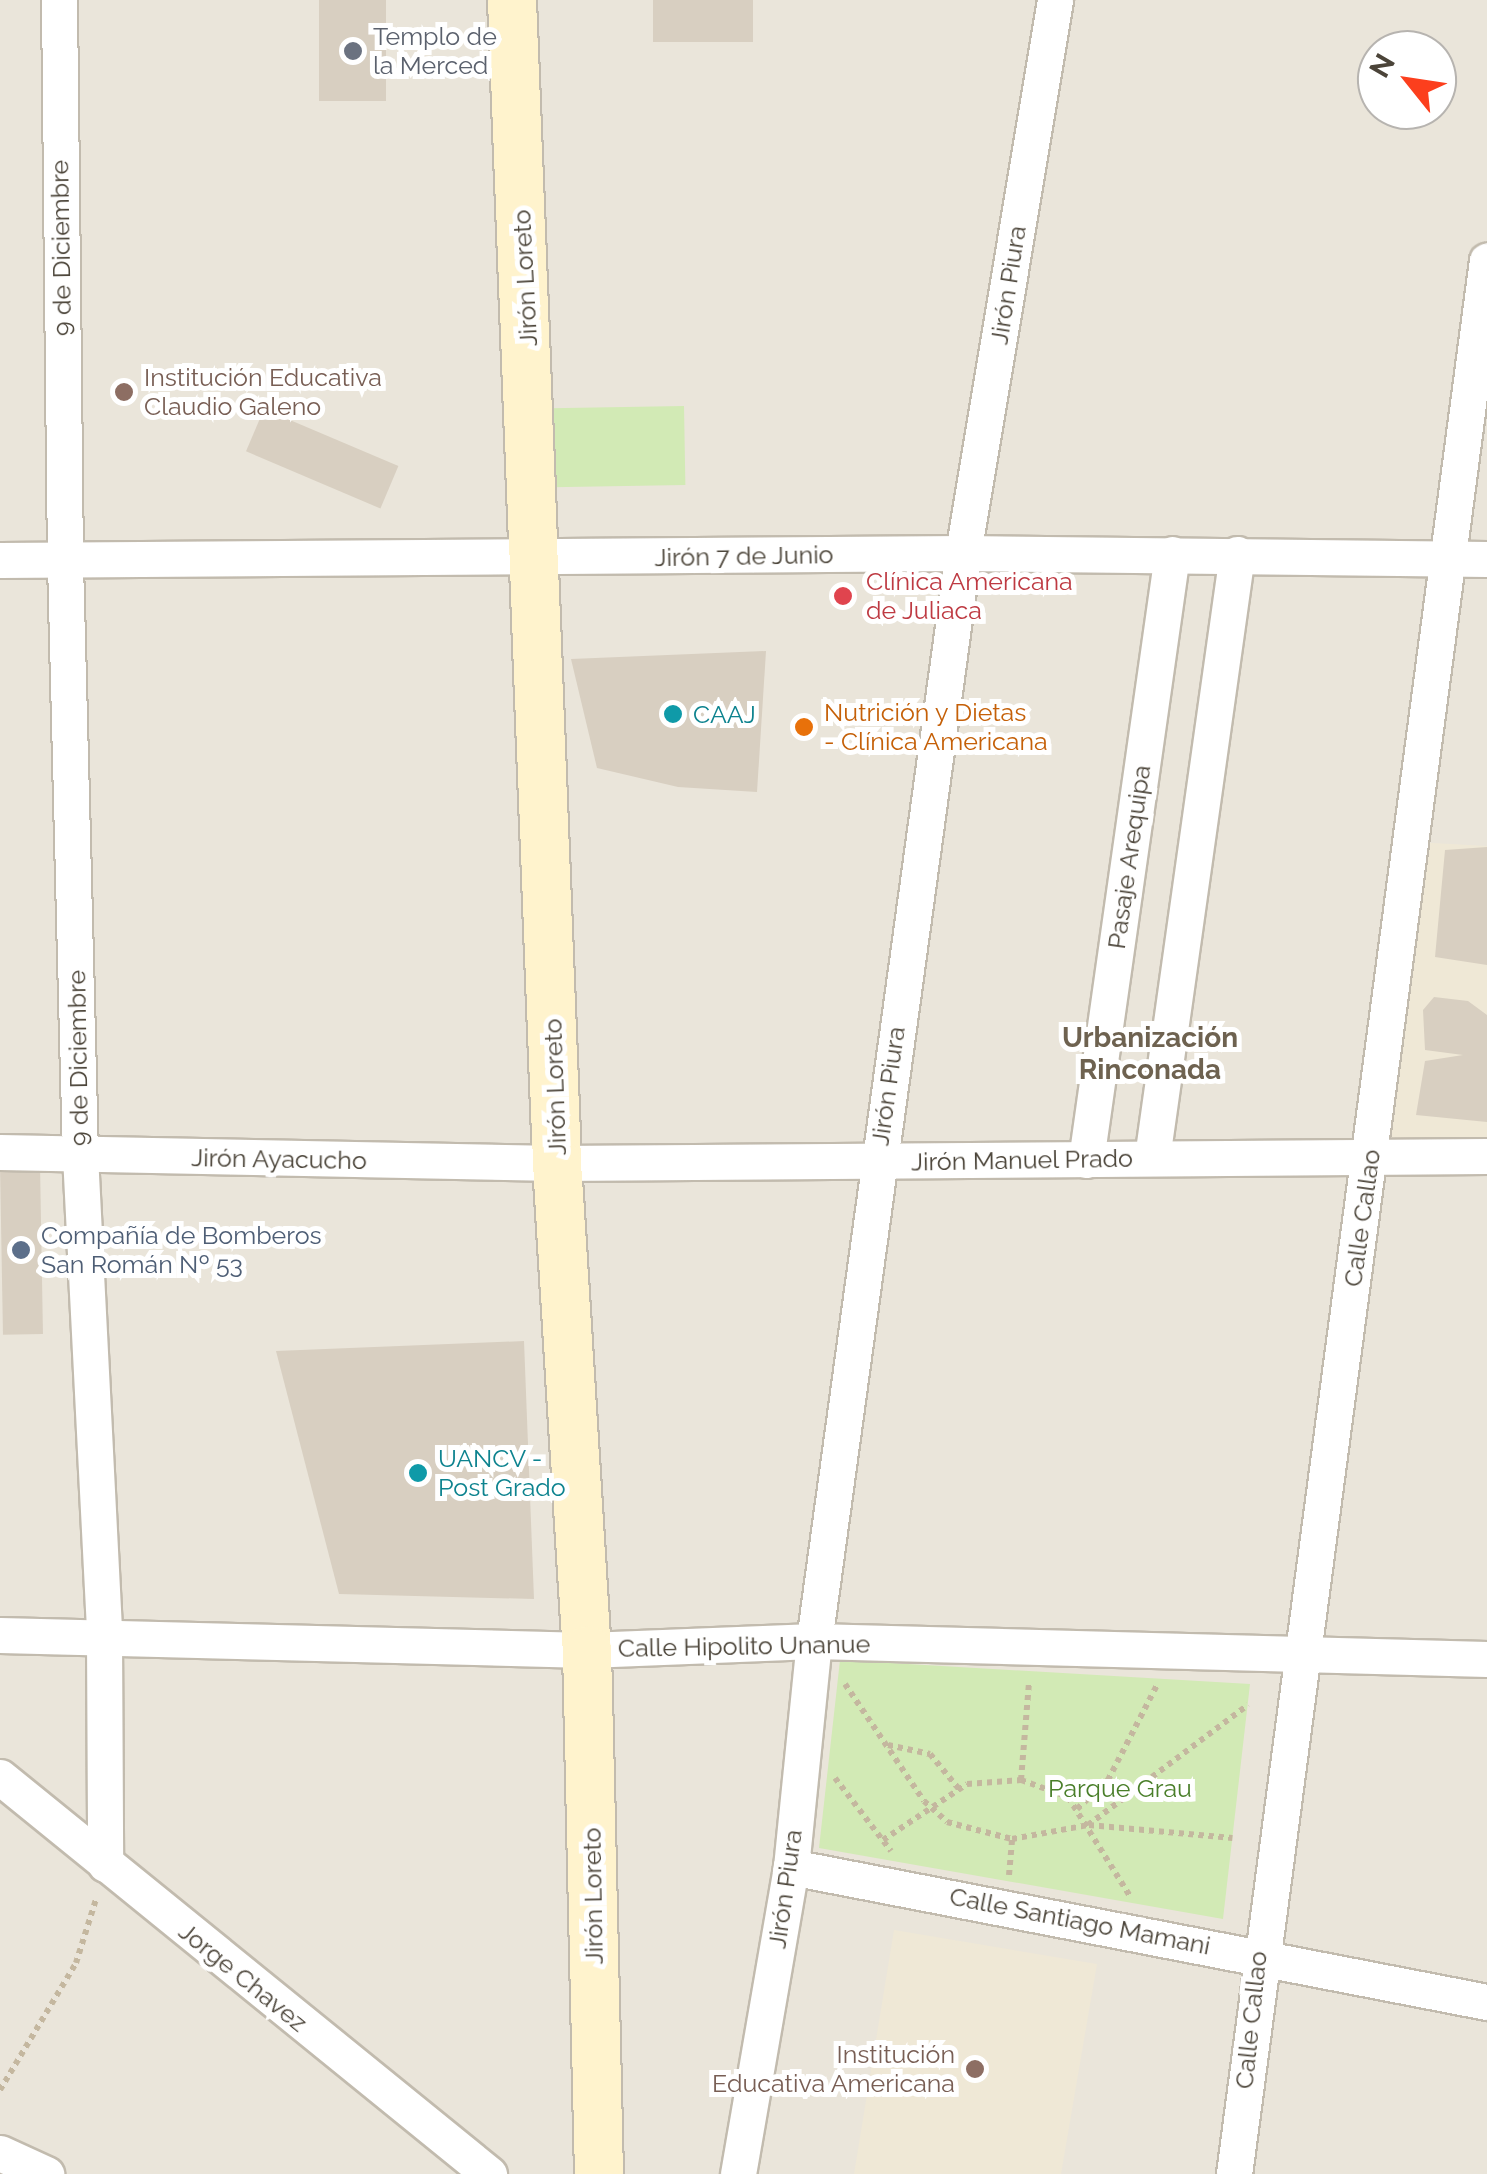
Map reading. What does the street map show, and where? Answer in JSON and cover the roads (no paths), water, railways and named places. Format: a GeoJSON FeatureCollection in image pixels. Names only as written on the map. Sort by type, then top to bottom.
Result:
{"type":"FeatureCollection","features":[{"type":"Feature","properties":{"kind":"street","name":"9 de Diciembre"},"geometry":{"type":"LineString","coordinates":[[59,0],[65,562],[80,1156],[104,1637],[105,1864]]}},
{"type":"Feature","properties":{"kind":"street","name":"Jirón Loreto"},"geometry":{"type":"LineString","coordinates":[[512,0],[538,559],[558,1164],[587,1650],[599,2174]]}},
{"type":"Feature","properties":{"kind":"street","name":"Jirón Piura"},"geometry":{"type":"LineString","coordinates":[[738,2174],[791,1867],[814,1641],[963,553],[1055,0]]}},
{"type":"Feature","properties":{"kind":"street","name":"Calle Callao"},"geometry":{"type":"LineString","coordinates":[[1234,2174],[1258,1954],[1372,1154],[1470,559],[1487,260]]}},
{"type":"Feature","properties":{"kind":"street","name":"Jirón 7 de Junio"},"geometry":{"type":"LineString","coordinates":[[0,560],[963,553],[1470,559]]}},
{"type":"Feature","properties":{"kind":"street","name":"Pasaje Arequipa"},"geometry":{"type":"LineString","coordinates":[[1086,1160],[1172,554]]}},
{"type":"Feature","properties":{"kind":"street"},"geometry":{"type":"LineString","coordinates":[[1152,1158],[1238,554]]}},
{"type":"Feature","properties":{"kind":"street","name":"Jirón Ayacucho"},"geometry":{"type":"LineString","coordinates":[[0,1152],[558,1164]]}},
{"type":"Feature","properties":{"kind":"street","name":"Jirón Manuel Prado"},"geometry":{"type":"LineString","coordinates":[[558,1164],[1487,1156]]}},
{"type":"Feature","properties":{"kind":"street","name":"Calle Hipolito Unanue"},"geometry":{"type":"LineString","coordinates":[[0,1635],[587,1650],[814,1641],[1487,1659]]}},
{"type":"Feature","properties":{"kind":"street","name":"Jorge Chavez"},"geometry":{"type":"LineString","coordinates":[[0,1777],[488,2174]]}},
{"type":"Feature","properties":{"kind":"street","name":"Calle Santiago Mamani"},"geometry":{"type":"LineString","coordinates":[[791,1867],[1258,1954],[1487,2002]]}},
{"type":"Feature","properties":{"kind":"street"},"geometry":{"type":"LineString","coordinates":[[0,2153],[46,2174]]}},
{"type":"Feature","properties":{"kind":"place","name":"Templo de la Merced"},"geometry":{"type":"Point","coordinates":[353,51]}},
{"type":"Feature","properties":{"kind":"place","name":"Institución Educativa Claudio Galeno"},"geometry":{"type":"Point","coordinates":[124,392]}},
{"type":"Feature","properties":{"kind":"place","name":"Clínica Americana de Juliaca"},"geometry":{"type":"Point","coordinates":[843,596]}},
{"type":"Feature","properties":{"kind":"place","name":"CAAJ"},"geometry":{"type":"Point","coordinates":[673,714]}},
{"type":"Feature","properties":{"kind":"place","name":"Nutrición y Dietas - Clínica Americana"},"geometry":{"type":"Point","coordinates":[804,727]}},
{"type":"Feature","properties":{"kind":"place","name":"Compañía de Bomberos San Román Nº 53"},"geometry":{"type":"Point","coordinates":[21,1250]}},
{"type":"Feature","properties":{"kind":"place","name":"UANCV - Post Grado"},"geometry":{"type":"Point","coordinates":[418,1473]}},
{"type":"Feature","properties":{"kind":"place","name":"Institución Educativa Americana"},"geometry":{"type":"Point","coordinates":[975,2069]}},
{"type":"Feature","properties":{"kind":"district","name":"Urbanización Rinconada"},"geometry":{"type":"Point","coordinates":[1150,1054]}},
{"type":"Feature","properties":{"kind":"park label","name":"Parque Grau"},"geometry":{"type":"Point","coordinates":[1120,1788]}}]}
